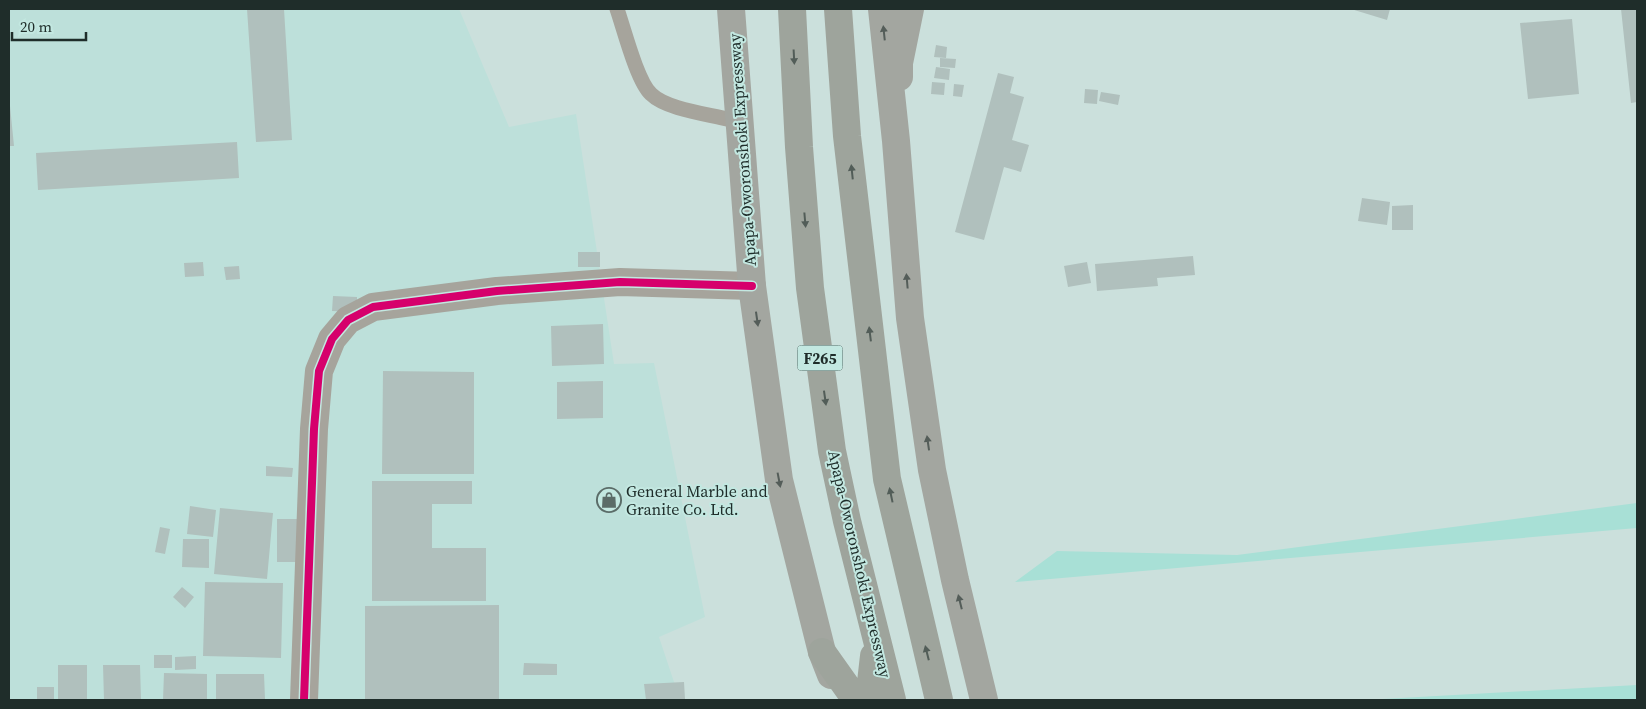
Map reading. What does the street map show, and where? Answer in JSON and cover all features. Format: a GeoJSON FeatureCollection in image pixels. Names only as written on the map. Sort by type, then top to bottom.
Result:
{"type":"FeatureCollection","features":[{"type":"Feature","properties":{"kind":"highway","name":"Apapa-Oworonshoki Expressway"},"geometry":{"type":"LineString","coordinates":[[792,9],[799,147],[810,288],[831,442],[847,521],[892,700]]}},
{"type":"Feature","properties":{"kind":"highway"},"geometry":{"type":"LineString","coordinates":[[838,9],[848,136],[887,479],[939,700]]}},
{"type":"Feature","properties":{"kind":"highway"},"geometry":{"type":"LineString","coordinates":[[869,700],[876,634]]}},
{"type":"Feature","properties":{"kind":"highway"},"geometry":{"type":"LineString","coordinates":[[822,652],[856,700]]}},
{"type":"Feature","properties":{"kind":"main road"},"geometry":{"type":"LineString","coordinates":[[882,9],[896,141],[910,318],[932,470],[955,580],[984,700]]}},
{"type":"Feature","properties":{"kind":"main road"},"geometry":{"type":"LineString","coordinates":[[896,141],[899,63],[910,9]]}},
{"type":"Feature","properties":{"kind":"main road","name":"Apapa-Oworonshoki Expressway"},"geometry":{"type":"LineString","coordinates":[[730,13],[752,286],[779,480],[822,652],[842,700]]}},
{"type":"Feature","properties":{"kind":"street"},"geometry":{"type":"LineString","coordinates":[[304,700],[314,429],[319,371],[332,339],[348,320],[373,307],[497,291],[620,282],[752,286]]}},
{"type":"Feature","properties":{"kind":"lane"},"geometry":{"type":"LineString","coordinates":[[617,9],[639,74],[650,94],[666,103],[727,119],[738,118]]}},
{"type":"Feature","properties":{"kind":"shaded area"},"geometry":{"type":"Polygon","coordinates":[[[9,9],[459,9],[509,127],[576,114],[614,364],[654,363],[705,617],[659,637],[680,700],[9,700],[9,9]]]}},
{"type":"Feature","properties":{"kind":"green space"},"geometry":{"type":"Polygon","coordinates":[[[1637,503],[1637,528],[1015,582],[1057,551],[1237,555],[1637,503]]]}},
{"type":"Feature","properties":{"kind":"green space"},"geometry":{"type":"Polygon","coordinates":[[[1637,685],[1637,700],[1365,700],[1637,685]]]}},
{"type":"Feature","properties":{"kind":"building"},"geometry":{"type":"Polygon","coordinates":[[[247,9],[284,9],[292,140],[256,142],[247,9]]]}},
{"type":"Feature","properties":{"kind":"building"},"geometry":{"type":"Polygon","coordinates":[[[1351,9],[1390,9],[1387,20],[1351,9]]]}},
{"type":"Feature","properties":{"kind":"building"},"geometry":{"type":"Polygon","coordinates":[[[1621,9],[1637,9],[1637,102],[1631,103],[1621,9]]]}},
{"type":"Feature","properties":{"kind":"building"},"geometry":{"type":"Polygon","coordinates":[[[1572,19],[1579,94],[1528,99],[1520,23],[1572,19]]]}},
{"type":"Feature","properties":{"kind":"building"},"geometry":{"type":"Polygon","coordinates":[[[936,45],[947,47],[946,58],[934,57],[936,45]]]}},
{"type":"Feature","properties":{"kind":"building"},"geometry":{"type":"Polygon","coordinates":[[[940,58],[956,59],[955,68],[940,67],[940,58]]]}},
{"type":"Feature","properties":{"kind":"building"},"geometry":{"type":"Polygon","coordinates":[[[936,67],[950,69],[949,80],[934,78],[936,67]]]}},
{"type":"Feature","properties":{"kind":"building"},"geometry":{"type":"Polygon","coordinates":[[[998,73],[1014,77],[1010,93],[1024,97],[1012,140],[1029,145],[1021,172],[1004,167],[984,240],[955,232],[998,73]]]}},
{"type":"Feature","properties":{"kind":"building"},"geometry":{"type":"Polygon","coordinates":[[[932,82],[945,83],[944,95],[931,94],[932,82]]]}},
{"type":"Feature","properties":{"kind":"building"},"geometry":{"type":"Polygon","coordinates":[[[954,84],[964,85],[962,97],[953,96],[954,84]]]}},
{"type":"Feature","properties":{"kind":"building"},"geometry":{"type":"Polygon","coordinates":[[[1085,89],[1098,90],[1097,104],[1084,103],[1085,89]]]}},
{"type":"Feature","properties":{"kind":"building"},"geometry":{"type":"Polygon","coordinates":[[[1101,92],[1120,95],[1118,105],[1099,101],[1101,92]]]}},
{"type":"Feature","properties":{"kind":"building"},"geometry":{"type":"Polygon","coordinates":[[[9,96],[14,146],[9,146],[9,96]]]}},
{"type":"Feature","properties":{"kind":"building"},"geometry":{"type":"Polygon","coordinates":[[[237,142],[239,178],[38,190],[36,153],[237,142]]]}},
{"type":"Feature","properties":{"kind":"building"},"geometry":{"type":"Polygon","coordinates":[[[1362,198],[1390,202],[1387,225],[1358,221],[1362,198]]]}},
{"type":"Feature","properties":{"kind":"building"},"geometry":{"type":"Polygon","coordinates":[[[1413,205],[1413,230],[1392,230],[1392,206],[1413,205]]]}},
{"type":"Feature","properties":{"kind":"building"},"geometry":{"type":"Polygon","coordinates":[[[578,252],[600,252],[600,267],[578,267],[578,252]]]}},
{"type":"Feature","properties":{"kind":"building"},"geometry":{"type":"Polygon","coordinates":[[[1193,256],[1195,275],[1157,278],[1158,286],[1097,291],[1095,264],[1193,256]]]}},
{"type":"Feature","properties":{"kind":"building"},"geometry":{"type":"Polygon","coordinates":[[[203,262],[204,276],[185,277],[184,263],[203,262]]]}},
{"type":"Feature","properties":{"kind":"building"},"geometry":{"type":"Polygon","coordinates":[[[1087,262],[1091,283],[1068,287],[1064,266],[1087,262]]]}},
{"type":"Feature","properties":{"kind":"building"},"geometry":{"type":"Polygon","coordinates":[[[239,266],[240,279],[226,280],[224,267],[239,266]]]}},
{"type":"Feature","properties":{"kind":"building"},"geometry":{"type":"Polygon","coordinates":[[[333,296],[357,297],[357,312],[332,311],[333,296]]]}},
{"type":"Feature","properties":{"kind":"building"},"geometry":{"type":"Polygon","coordinates":[[[603,324],[604,364],[552,366],[551,326],[603,324]]]}},
{"type":"Feature","properties":{"kind":"building"},"geometry":{"type":"Polygon","coordinates":[[[383,371],[474,372],[474,474],[382,474],[383,371]]]}},
{"type":"Feature","properties":{"kind":"building"},"geometry":{"type":"Polygon","coordinates":[[[603,381],[603,418],[557,419],[557,382],[603,381]]]}},
{"type":"Feature","properties":{"kind":"building"},"geometry":{"type":"Polygon","coordinates":[[[266,466],[293,468],[292,477],[266,476],[266,466]]]}},
{"type":"Feature","properties":{"kind":"building"},"geometry":{"type":"Polygon","coordinates":[[[372,481],[472,481],[472,504],[432,504],[432,548],[486,548],[486,601],[372,601],[372,481]]]}},
{"type":"Feature","properties":{"kind":"building"},"geometry":{"type":"Polygon","coordinates":[[[190,506],[216,510],[213,537],[187,534],[190,506]]]}},
{"type":"Feature","properties":{"kind":"building"},"geometry":{"type":"Polygon","coordinates":[[[220,508],[273,513],[267,579],[214,574],[220,508]]]}},
{"type":"Feature","properties":{"kind":"building"},"geometry":{"type":"Polygon","coordinates":[[[277,519],[302,519],[302,562],[277,562],[277,519]]]}},
{"type":"Feature","properties":{"kind":"building"},"geometry":{"type":"Polygon","coordinates":[[[160,527],[170,529],[165,554],[155,552],[160,527]]]}},
{"type":"Feature","properties":{"kind":"building"},"geometry":{"type":"Polygon","coordinates":[[[183,539],[209,539],[209,568],[182,567],[183,539]]]}},
{"type":"Feature","properties":{"kind":"building"},"geometry":{"type":"Polygon","coordinates":[[[205,582],[283,583],[281,658],[203,656],[205,582]]]}},
{"type":"Feature","properties":{"kind":"building"},"geometry":{"type":"Polygon","coordinates":[[[182,587],[194,597],[185,608],[173,597],[182,587]]]}},
{"type":"Feature","properties":{"kind":"building"},"geometry":{"type":"Polygon","coordinates":[[[499,605],[499,700],[365,700],[365,606],[499,605]]]}},
{"type":"Feature","properties":{"kind":"building"},"geometry":{"type":"Polygon","coordinates":[[[154,655],[172,655],[172,668],[154,668],[154,655]]]}},
{"type":"Feature","properties":{"kind":"building"},"geometry":{"type":"Polygon","coordinates":[[[196,656],[196,669],[175,670],[175,657],[196,656]]]}},
{"type":"Feature","properties":{"kind":"building"},"geometry":{"type":"Polygon","coordinates":[[[524,663],[557,664],[557,675],[523,675],[524,663]]]}},
{"type":"Feature","properties":{"kind":"building"},"geometry":{"type":"Polygon","coordinates":[[[58,665],[87,665],[87,700],[58,700],[58,665]]]}},
{"type":"Feature","properties":{"kind":"building"},"geometry":{"type":"Polygon","coordinates":[[[103,665],[140,665],[141,700],[104,700],[103,665]]]}},
{"type":"Feature","properties":{"kind":"building"},"geometry":{"type":"Polygon","coordinates":[[[164,673],[207,674],[207,700],[163,700],[164,673]]]}},
{"type":"Feature","properties":{"kind":"building"},"geometry":{"type":"Polygon","coordinates":[[[216,674],[264,674],[265,699],[216,699],[216,674]]]}},
{"type":"Feature","properties":{"kind":"building"},"geometry":{"type":"Polygon","coordinates":[[[684,682],[685,699],[646,700],[644,684],[684,682]]]}},
{"type":"Feature","properties":{"kind":"building"},"geometry":{"type":"Polygon","coordinates":[[[37,687],[54,687],[54,700],[37,700],[37,687]]]}},
{"type":"Feature","properties":{"kind":"cycle path"},"geometry":{"type":"LineString","coordinates":[[304,700],[314,429],[319,371],[332,339],[348,320],[373,307],[497,291],[620,282],[752,286]]}},
{"type":"Feature","properties":{"kind":"place","name":"General Marble and Granite Co. Ltd."},"geometry":{"type":"Point","coordinates":[609,500]}}]}
